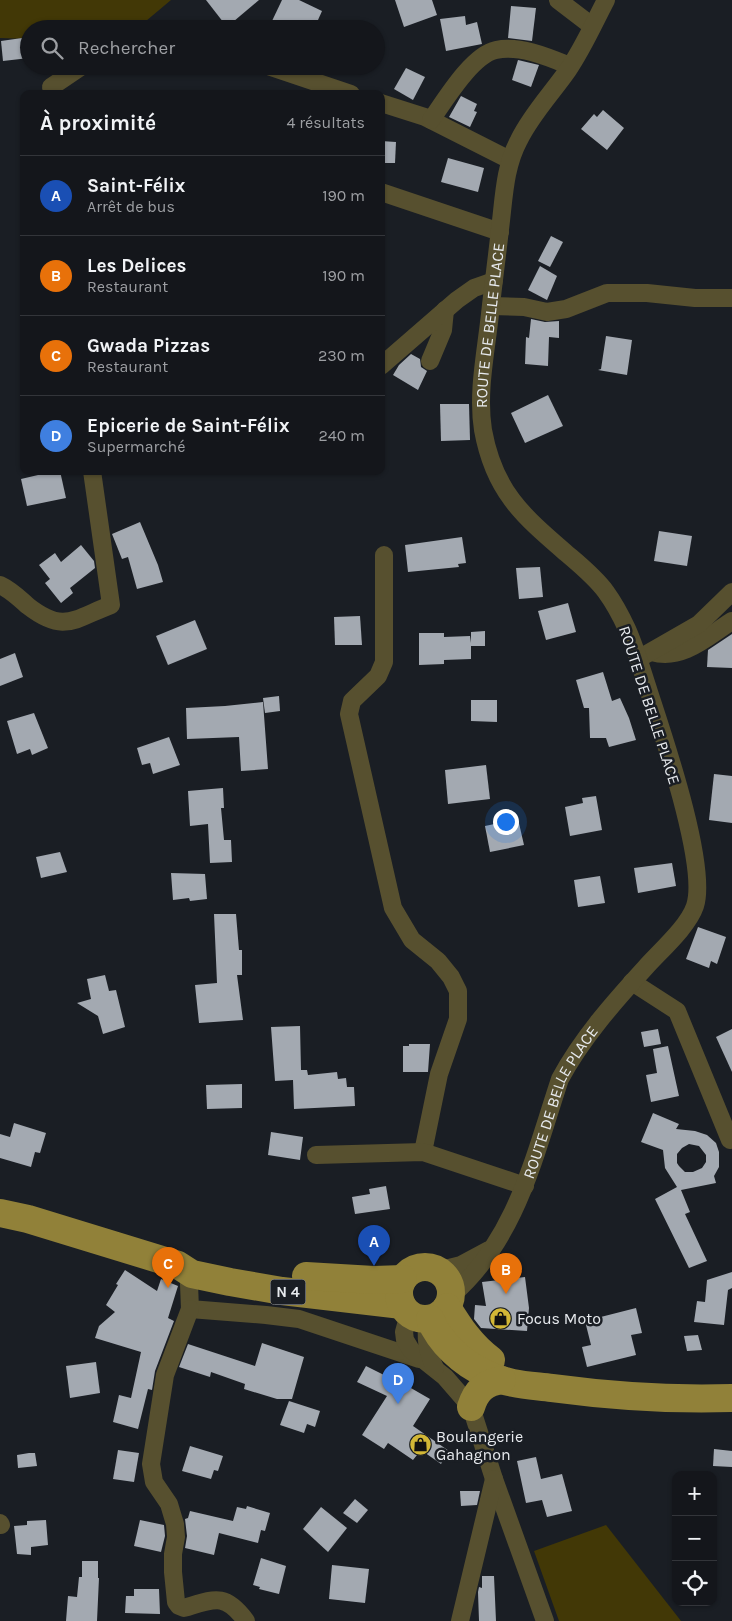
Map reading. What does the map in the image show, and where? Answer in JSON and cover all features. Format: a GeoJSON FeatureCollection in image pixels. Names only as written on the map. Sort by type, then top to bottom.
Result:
{"type":"FeatureCollection","features":[{"type":"Feature","properties":{"kind":"main road","name":"N 4"},"geometry":{"type":"LineString","coordinates":[[0,1213],[76,1233],[185,1269],[282,1291],[424,1306]]}},
{"type":"Feature","properties":{"kind":"main road","name":"N 4"},"geometry":{"type":"LineString","coordinates":[[185,1269],[198,1264],[250,1273],[374,1280],[424,1306]]}},
{"type":"Feature","properties":{"kind":"main road"},"geometry":{"type":"LineString","coordinates":[[438,1271],[422,1268],[408,1273],[442,1340],[474,1368],[487,1375],[516,1385],[624,1396],[685,1399],[732,1398]]}},
{"type":"Feature","properties":{"kind":"main road"},"geometry":{"type":"LineString","coordinates":[[424,1306],[465,1337],[490,1360],[522,1374],[537,1386]]}},
{"type":"Feature","properties":{"kind":"main road"},"geometry":{"type":"LineString","coordinates":[[471,1407],[474,1396],[487,1384],[502,1380]]}},
{"type":"Feature","properties":{"kind":"street"},"geometry":{"type":"LineString","coordinates":[[558,0],[592,26]]}},
{"type":"Feature","properties":{"kind":"street","name":"ROUTE DE BELLE PLACE"},"geometry":{"type":"LineString","coordinates":[[424,1306],[475,1272],[494,1247],[510,1220],[525,1186],[560,1079],[566,1068],[594,1028],[632,982],[685,924],[695,906],[698,894],[688,824],[645,655],[605,591],[587,572],[536,528],[516,507],[501,485],[491,460],[483,429],[482,397],[491,306],[510,160],[519,138],[570,66],[606,0]]}},
{"type":"Feature","properties":{"kind":"street"},"geometry":{"type":"LineString","coordinates":[[431,120],[463,76],[479,60],[494,50],[518,50],[540,54],[570,66]]}},
{"type":"Feature","properties":{"kind":"street"},"geometry":{"type":"LineString","coordinates":[[52,87],[69,75]]}},
{"type":"Feature","properties":{"kind":"street"},"geometry":{"type":"LineString","coordinates":[[295,75],[339,90]]}},
{"type":"Feature","properties":{"kind":"street"},"geometry":{"type":"LineString","coordinates":[[385,104],[431,120],[510,160]]}},
{"type":"Feature","properties":{"kind":"street"},"geometry":{"type":"LineString","coordinates":[[385,193],[500,232]]}},
{"type":"Feature","properties":{"kind":"street"},"geometry":{"type":"LineString","coordinates":[[385,362],[445,310],[474,288],[494,281]]}},
{"type":"Feature","properties":{"kind":"street"},"geometry":{"type":"LineString","coordinates":[[491,306],[524,307],[547,312],[566,309],[607,293],[647,293],[695,298],[732,298]]}},
{"type":"Feature","properties":{"kind":"street"},"geometry":{"type":"LineString","coordinates":[[430,362],[440,341],[445,310]]}},
{"type":"Feature","properties":{"kind":"street"},"geometry":{"type":"LineString","coordinates":[[0,586],[8,588],[39,614],[55,622],[71,622],[110,606],[93,475]]}},
{"type":"Feature","properties":{"kind":"street"},"geometry":{"type":"LineString","coordinates":[[384,555],[384,662],[378,676],[352,701],[349,714],[393,908],[412,940],[438,961],[451,977],[458,991],[458,1019],[438,1074],[423,1152]]}},
{"type":"Feature","properties":{"kind":"street"},"geometry":{"type":"LineString","coordinates":[[645,655],[699,624],[732,592]]}},
{"type":"Feature","properties":{"kind":"street"},"geometry":{"type":"LineString","coordinates":[[645,655],[674,654],[689,648],[732,621]]}},
{"type":"Feature","properties":{"kind":"street"},"geometry":{"type":"LineString","coordinates":[[632,982],[677,1011],[730,1140]]}},
{"type":"Feature","properties":{"kind":"street"},"geometry":{"type":"LineString","coordinates":[[316,1155],[423,1152],[525,1186]]}},
{"type":"Feature","properties":{"kind":"street","name":"ROUTE DE BELLE PLACE"},"geometry":{"type":"LineString","coordinates":[[438,1271],[461,1265],[494,1247]]}},
{"type":"Feature","properties":{"kind":"street"},"geometry":{"type":"LineString","coordinates":[[185,1269],[189,1284],[190,1309],[165,1375],[151,1464],[154,1482],[169,1504],[175,1524],[176,1537],[172,1572],[176,1602],[184,1608],[213,1599],[221,1599],[230,1604],[246,1621]]}},
{"type":"Feature","properties":{"kind":"street"},"geometry":{"type":"LineString","coordinates":[[299,1319],[312,1294]]}},
{"type":"Feature","properties":{"kind":"street"},"geometry":{"type":"LineString","coordinates":[[424,1306],[404,1332],[405,1340],[411,1350],[451,1383],[471,1407],[494,1479],[545,1621]]}},
{"type":"Feature","properties":{"kind":"street"},"geometry":{"type":"LineString","coordinates":[[190,1309],[299,1319],[428,1364]]}},
{"type":"Feature","properties":{"kind":"street"},"geometry":{"type":"LineString","coordinates":[[460,1621],[494,1479]]}},
{"type":"Feature","properties":{"kind":"shaded area"},"geometry":{"type":"Polygon","coordinates":[[[0,0],[171,0],[147,20],[20,20],[20,39],[0,38],[0,0]]]}},
{"type":"Feature","properties":{"kind":"shaded area"},"geometry":{"type":"Polygon","coordinates":[[[606,1525],[681,1621],[559,1621],[534,1551],[606,1525]]]}},
{"type":"Feature","properties":{"kind":"building"},"geometry":{"type":"Polygon","coordinates":[[[206,0],[259,0],[235,20],[222,20],[206,0]]]}},
{"type":"Feature","properties":{"kind":"building"},"geometry":{"type":"Polygon","coordinates":[[[282,0],[299,0],[322,11],[318,20],[272,20],[282,0]]]}},
{"type":"Feature","properties":{"kind":"building"},"geometry":{"type":"Polygon","coordinates":[[[395,0],[432,0],[437,15],[404,27],[395,0]]]}},
{"type":"Feature","properties":{"kind":"building"},"geometry":{"type":"Polygon","coordinates":[[[511,6],[536,8],[532,41],[508,38],[511,6]]]}},
{"type":"Feature","properties":{"kind":"building"},"geometry":{"type":"Polygon","coordinates":[[[465,16],[466,25],[477,22],[482,44],[446,51],[440,19],[465,16]]]}},
{"type":"Feature","properties":{"kind":"building"},"geometry":{"type":"Polygon","coordinates":[[[20,38],[20,59],[3,61],[1,41],[20,38]]]}},
{"type":"Feature","properties":{"kind":"building"},"geometry":{"type":"Polygon","coordinates":[[[518,60],[539,65],[531,87],[512,80],[518,60]]]}},
{"type":"Feature","properties":{"kind":"building"},"geometry":{"type":"Polygon","coordinates":[[[406,68],[425,77],[413,100],[394,89],[406,68]]]}},
{"type":"Feature","properties":{"kind":"building"},"geometry":{"type":"Polygon","coordinates":[[[461,96],[477,104],[474,111],[477,112],[470,127],[449,117],[461,96]]]}},
{"type":"Feature","properties":{"kind":"building"},"geometry":{"type":"Polygon","coordinates":[[[603,110],[624,128],[607,150],[581,129],[594,114],[597,117],[603,110]]]}},
{"type":"Feature","properties":{"kind":"building"},"geometry":{"type":"Polygon","coordinates":[[[385,141],[396,142],[395,163],[385,163],[385,141]]]}},
{"type":"Feature","properties":{"kind":"building"},"geometry":{"type":"Polygon","coordinates":[[[448,158],[484,168],[478,192],[441,182],[448,158]]]}},
{"type":"Feature","properties":{"kind":"building"},"geometry":{"type":"Polygon","coordinates":[[[551,236],[563,242],[550,267],[538,261],[551,236]]]}},
{"type":"Feature","properties":{"kind":"building"},"geometry":{"type":"Polygon","coordinates":[[[540,266],[557,276],[547,300],[528,290],[540,266]]]}},
{"type":"Feature","properties":{"kind":"building"},"geometry":{"type":"Polygon","coordinates":[[[531,319],[545,322],[559,321],[559,338],[549,337],[548,366],[525,364],[526,337],[529,338],[531,319]]]}},
{"type":"Feature","properties":{"kind":"building"},"geometry":{"type":"Polygon","coordinates":[[[606,336],[632,340],[627,375],[598,370],[601,369],[606,336]]]}},
{"type":"Feature","properties":{"kind":"building"},"geometry":{"type":"Polygon","coordinates":[[[411,354],[420,359],[421,367],[427,371],[418,390],[393,375],[399,365],[411,354]]]}},
{"type":"Feature","properties":{"kind":"building"},"geometry":{"type":"Polygon","coordinates":[[[548,395],[563,426],[525,443],[511,413],[548,395]]]}},
{"type":"Feature","properties":{"kind":"building"},"geometry":{"type":"Polygon","coordinates":[[[440,404],[469,404],[470,440],[441,441],[440,404]]]}},
{"type":"Feature","properties":{"kind":"building"},"geometry":{"type":"Polygon","coordinates":[[[38,475],[61,475],[66,498],[27,506],[21,479],[38,475]]]}},
{"type":"Feature","properties":{"kind":"building"},"geometry":{"type":"Polygon","coordinates":[[[140,522],[163,582],[137,589],[128,557],[122,559],[112,534],[140,522]]]}},
{"type":"Feature","properties":{"kind":"building"},"geometry":{"type":"Polygon","coordinates":[[[659,531],[692,536],[687,566],[654,561],[659,531]]]}},
{"type":"Feature","properties":{"kind":"building"},"geometry":{"type":"Polygon","coordinates":[[[462,537],[466,563],[458,564],[459,567],[408,572],[405,545],[462,537]]]}},
{"type":"Feature","properties":{"kind":"building"},"geometry":{"type":"Polygon","coordinates":[[[81,545],[94,561],[95,568],[70,588],[73,593],[61,603],[45,583],[50,579],[39,565],[55,553],[61,562],[81,545]]]}},
{"type":"Feature","properties":{"kind":"building"},"geometry":{"type":"Polygon","coordinates":[[[540,567],[543,597],[519,599],[516,568],[540,567]]]}},
{"type":"Feature","properties":{"kind":"building"},"geometry":{"type":"Polygon","coordinates":[[[568,603],[576,632],[546,640],[538,611],[568,603]]]}},
{"type":"Feature","properties":{"kind":"building"},"geometry":{"type":"Polygon","coordinates":[[[360,616],[362,645],[335,645],[334,617],[360,616]]]}},
{"type":"Feature","properties":{"kind":"building"},"geometry":{"type":"Polygon","coordinates":[[[195,620],[207,649],[168,665],[156,636],[195,620]]]}},
{"type":"Feature","properties":{"kind":"building"},"geometry":{"type":"Polygon","coordinates":[[[485,631],[485,646],[471,646],[471,659],[444,660],[444,664],[419,665],[419,633],[444,633],[444,637],[470,636],[471,643],[471,632],[485,631]]]}},
{"type":"Feature","properties":{"kind":"building"},"geometry":{"type":"Polygon","coordinates":[[[732,634],[732,668],[707,667],[708,650],[732,634]]]}},
{"type":"Feature","properties":{"kind":"building"},"geometry":{"type":"Polygon","coordinates":[[[15,653],[23,677],[0,686],[0,659],[15,653]]]}},
{"type":"Feature","properties":{"kind":"building"},"geometry":{"type":"Polygon","coordinates":[[[603,672],[612,701],[620,698],[636,740],[609,747],[606,738],[590,738],[589,708],[584,708],[576,680],[603,672]]]}},
{"type":"Feature","properties":{"kind":"building"},"geometry":{"type":"Polygon","coordinates":[[[279,696],[280,711],[265,713],[263,698],[279,696]]]}},
{"type":"Feature","properties":{"kind":"building"},"geometry":{"type":"Polygon","coordinates":[[[471,700],[497,700],[497,722],[471,721],[471,700]]]}},
{"type":"Feature","properties":{"kind":"building"},"geometry":{"type":"Polygon","coordinates":[[[263,702],[268,769],[241,771],[239,737],[187,739],[186,708],[263,702]]]}},
{"type":"Feature","properties":{"kind":"building"},"geometry":{"type":"Polygon","coordinates":[[[34,713],[48,748],[32,755],[30,749],[17,754],[7,721],[34,713]]]}},
{"type":"Feature","properties":{"kind":"building"},"geometry":{"type":"Polygon","coordinates":[[[169,737],[180,765],[153,774],[150,763],[142,765],[137,748],[169,737]]]}},
{"type":"Feature","properties":{"kind":"building"},"geometry":{"type":"Polygon","coordinates":[[[486,765],[490,799],[448,804],[445,770],[486,765]]]}},
{"type":"Feature","properties":{"kind":"building"},"geometry":{"type":"Polygon","coordinates":[[[714,774],[732,776],[732,823],[709,820],[714,774]]]}},
{"type":"Feature","properties":{"kind":"building"},"geometry":{"type":"Polygon","coordinates":[[[223,788],[224,808],[221,808],[224,840],[231,840],[232,862],[210,863],[208,824],[190,826],[188,791],[223,788]]]}},
{"type":"Feature","properties":{"kind":"building"},"geometry":{"type":"Polygon","coordinates":[[[596,796],[602,830],[570,836],[565,807],[583,803],[582,798],[596,796]]]}},
{"type":"Feature","properties":{"kind":"building"},"geometry":{"type":"Polygon","coordinates":[[[518,819],[524,845],[490,852],[485,826],[518,819]]]}},
{"type":"Feature","properties":{"kind":"building"},"geometry":{"type":"Polygon","coordinates":[[[60,852],[67,872],[41,878],[36,857],[60,852]]]}},
{"type":"Feature","properties":{"kind":"building"},"geometry":{"type":"Polygon","coordinates":[[[672,863],[676,886],[638,893],[634,868],[672,863]]]}},
{"type":"Feature","properties":{"kind":"building"},"geometry":{"type":"Polygon","coordinates":[[[171,873],[205,874],[207,899],[190,901],[189,898],[173,900],[171,873]]]}},
{"type":"Feature","properties":{"kind":"building"},"geometry":{"type":"Polygon","coordinates":[[[600,876],[605,903],[578,907],[574,880],[600,876]]]}},
{"type":"Feature","properties":{"kind":"building"},"geometry":{"type":"Polygon","coordinates":[[[214,914],[236,914],[239,950],[242,950],[242,975],[237,975],[243,1020],[199,1023],[195,985],[217,983],[214,914]]]}},
{"type":"Feature","properties":{"kind":"building"},"geometry":{"type":"Polygon","coordinates":[[[698,927],[726,937],[717,964],[711,961],[709,968],[686,959],[698,927]]]}},
{"type":"Feature","properties":{"kind":"building"},"geometry":{"type":"Polygon","coordinates":[[[105,975],[109,991],[116,990],[125,1027],[103,1034],[98,1016],[77,1003],[91,999],[87,979],[105,975]]]}},
{"type":"Feature","properties":{"kind":"building"},"geometry":{"type":"Polygon","coordinates":[[[300,1026],[301,1070],[307,1070],[308,1075],[337,1072],[338,1079],[346,1078],[347,1087],[354,1087],[355,1106],[294,1109],[293,1080],[275,1081],[271,1027],[300,1026]]]}},
{"type":"Feature","properties":{"kind":"building"},"geometry":{"type":"Polygon","coordinates":[[[658,1029],[661,1044],[644,1047],[641,1032],[658,1029]]]}},
{"type":"Feature","properties":{"kind":"building"},"geometry":{"type":"Polygon","coordinates":[[[732,1029],[732,1072],[716,1037],[732,1029]]]}},
{"type":"Feature","properties":{"kind":"building"},"geometry":{"type":"Polygon","coordinates":[[[409,1044],[430,1044],[428,1072],[403,1072],[403,1046],[409,1046],[409,1044]]]}},
{"type":"Feature","properties":{"kind":"building"},"geometry":{"type":"Polygon","coordinates":[[[668,1046],[679,1096],[651,1102],[646,1075],[657,1073],[653,1049],[668,1046]]]}},
{"type":"Feature","properties":{"kind":"building"},"geometry":{"type":"Polygon","coordinates":[[[242,1084],[242,1108],[207,1109],[206,1085],[242,1084]]]}},
{"type":"Feature","properties":{"kind":"building"},"geometry":{"type":"Polygon","coordinates":[[[653,1113],[679,1124],[676,1129],[695,1131],[707,1135],[716,1143],[719,1152],[719,1167],[714,1176],[716,1183],[681,1190],[690,1212],[685,1214],[707,1261],[689,1268],[655,1199],[677,1187],[665,1168],[663,1150],[641,1142],[653,1113]],[[689,1144],[677,1154],[677,1163],[685,1172],[693,1172],[702,1168],[706,1162],[706,1155],[699,1146],[689,1144]]]}},
{"type":"Feature","properties":{"kind":"building"},"geometry":{"type":"Polygon","coordinates":[[[14,1123],[46,1133],[40,1153],[35,1152],[31,1167],[0,1158],[0,1134],[10,1137],[14,1123]]]}},
{"type":"Feature","properties":{"kind":"building"},"geometry":{"type":"Polygon","coordinates":[[[271,1132],[303,1137],[300,1160],[268,1155],[271,1132]]]}},
{"type":"Feature","properties":{"kind":"building"},"geometry":{"type":"Polygon","coordinates":[[[386,1186],[390,1209],[355,1214],[352,1197],[370,1194],[369,1189],[386,1186]]]}},
{"type":"Feature","properties":{"kind":"building"},"geometry":{"type":"Polygon","coordinates":[[[125,1270],[157,1291],[161,1279],[178,1286],[168,1318],[174,1321],[155,1371],[152,1390],[148,1389],[138,1429],[113,1422],[119,1395],[131,1398],[141,1352],[95,1338],[99,1326],[115,1312],[106,1305],[125,1270]]]}},
{"type":"Feature","properties":{"kind":"building"},"geometry":{"type":"Polygon","coordinates":[[[732,1272],[732,1288],[728,1290],[724,1325],[694,1322],[697,1301],[705,1302],[707,1280],[732,1272]]]}},
{"type":"Feature","properties":{"kind":"building"},"geometry":{"type":"Polygon","coordinates":[[[525,1277],[529,1308],[527,1331],[481,1328],[474,1319],[475,1305],[486,1306],[482,1282],[525,1277]]]}},
{"type":"Feature","properties":{"kind":"building"},"geometry":{"type":"Polygon","coordinates":[[[636,1308],[642,1333],[631,1335],[636,1355],[587,1367],[582,1347],[591,1345],[585,1321],[636,1308]]]}},
{"type":"Feature","properties":{"kind":"building"},"geometry":{"type":"Polygon","coordinates":[[[698,1335],[702,1350],[687,1351],[684,1336],[698,1335]]]}},
{"type":"Feature","properties":{"kind":"building"},"geometry":{"type":"Polygon","coordinates":[[[262,1343],[304,1357],[292,1399],[277,1399],[244,1389],[245,1384],[211,1372],[210,1377],[179,1367],[188,1344],[255,1366],[262,1343]]]}},
{"type":"Feature","properties":{"kind":"building"},"geometry":{"type":"Polygon","coordinates":[[[96,1362],[100,1393],[70,1398],[66,1366],[96,1362]]]}},
{"type":"Feature","properties":{"kind":"building"},"geometry":{"type":"Polygon","coordinates":[[[366,1366],[397,1380],[430,1399],[413,1426],[449,1451],[441,1464],[421,1450],[413,1460],[388,1443],[384,1449],[362,1435],[387,1396],[357,1382],[366,1366]]]}},
{"type":"Feature","properties":{"kind":"building"},"geometry":{"type":"Polygon","coordinates":[[[289,1401],[320,1411],[315,1427],[307,1424],[304,1433],[280,1425],[289,1401]]]}},
{"type":"Feature","properties":{"kind":"building"},"geometry":{"type":"Polygon","coordinates":[[[190,1446],[223,1456],[218,1471],[214,1470],[211,1479],[182,1471],[190,1446]]]}},
{"type":"Feature","properties":{"kind":"building"},"geometry":{"type":"Polygon","coordinates":[[[714,1449],[732,1451],[732,1467],[713,1466],[714,1449]]]}},
{"type":"Feature","properties":{"kind":"building"},"geometry":{"type":"Polygon","coordinates":[[[118,1450],[139,1453],[134,1482],[113,1479],[118,1450]]]}},
{"type":"Feature","properties":{"kind":"building"},"geometry":{"type":"Polygon","coordinates":[[[35,1453],[37,1466],[18,1468],[17,1455],[35,1453]]]}},
{"type":"Feature","properties":{"kind":"building"},"geometry":{"type":"Polygon","coordinates":[[[536,1457],[541,1479],[562,1474],[572,1511],[547,1517],[542,1500],[526,1503],[517,1461],[536,1457]]]}},
{"type":"Feature","properties":{"kind":"building"},"geometry":{"type":"Polygon","coordinates":[[[460,1491],[480,1491],[477,1505],[461,1506],[460,1491]]]}},
{"type":"Feature","properties":{"kind":"building"},"geometry":{"type":"Polygon","coordinates":[[[355,1499],[368,1510],[357,1523],[343,1513],[355,1499]]]}},
{"type":"Feature","properties":{"kind":"building"},"geometry":{"type":"Polygon","coordinates":[[[247,1506],[270,1513],[265,1531],[261,1530],[258,1543],[219,1533],[214,1555],[185,1548],[187,1536],[185,1519],[188,1518],[190,1511],[233,1521],[237,1507],[246,1509],[247,1506]]]}},
{"type":"Feature","properties":{"kind":"building"},"geometry":{"type":"Polygon","coordinates":[[[321,1507],[347,1528],[328,1552],[303,1529],[321,1507]]]}},
{"type":"Feature","properties":{"kind":"building"},"geometry":{"type":"Polygon","coordinates":[[[46,1520],[48,1545],[31,1547],[31,1555],[17,1554],[14,1526],[27,1525],[27,1521],[46,1520]]]}},
{"type":"Feature","properties":{"kind":"building"},"geometry":{"type":"Polygon","coordinates":[[[140,1520],[164,1525],[165,1536],[161,1552],[134,1546],[140,1520]]]}},
{"type":"Feature","properties":{"kind":"building"},"geometry":{"type":"Polygon","coordinates":[[[261,1558],[286,1566],[279,1594],[259,1589],[260,1587],[253,1585],[261,1558]]]}},
{"type":"Feature","properties":{"kind":"building"},"geometry":{"type":"Polygon","coordinates":[[[82,1561],[98,1561],[97,1621],[66,1621],[68,1596],[77,1597],[79,1577],[82,1577],[82,1561]]]}},
{"type":"Feature","properties":{"kind":"building"},"geometry":{"type":"Polygon","coordinates":[[[332,1565],[369,1569],[365,1603],[329,1599],[332,1565]]]}},
{"type":"Feature","properties":{"kind":"building"},"geometry":{"type":"Polygon","coordinates":[[[482,1576],[494,1576],[496,1621],[479,1621],[478,1592],[479,1587],[482,1588],[482,1576]]]}},
{"type":"Feature","properties":{"kind":"building"},"geometry":{"type":"Polygon","coordinates":[[[134,1589],[159,1589],[160,1614],[125,1613],[126,1596],[134,1596],[134,1589]]]}},
{"type":"Feature","properties":{"kind":"place","name":"Saint-Félix"},"geometry":{"type":"Point","coordinates":[374,1266]}},
{"type":"Feature","properties":{"kind":"place","name":"Gwada Pizzas"},"geometry":{"type":"Point","coordinates":[168,1288]}},
{"type":"Feature","properties":{"kind":"place","name":"Les Delices"},"geometry":{"type":"Point","coordinates":[506,1294]}},
{"type":"Feature","properties":{"kind":"place","name":"Focus Moto"},"geometry":{"type":"Point","coordinates":[501,1318]}},
{"type":"Feature","properties":{"kind":"place","name":"Epicerie de Saint-Félix"},"geometry":{"type":"Point","coordinates":[398,1404]}},
{"type":"Feature","properties":{"kind":"place","name":"Boulangerie Gahagnon"},"geometry":{"type":"Point","coordinates":[420,1445]}}]}
